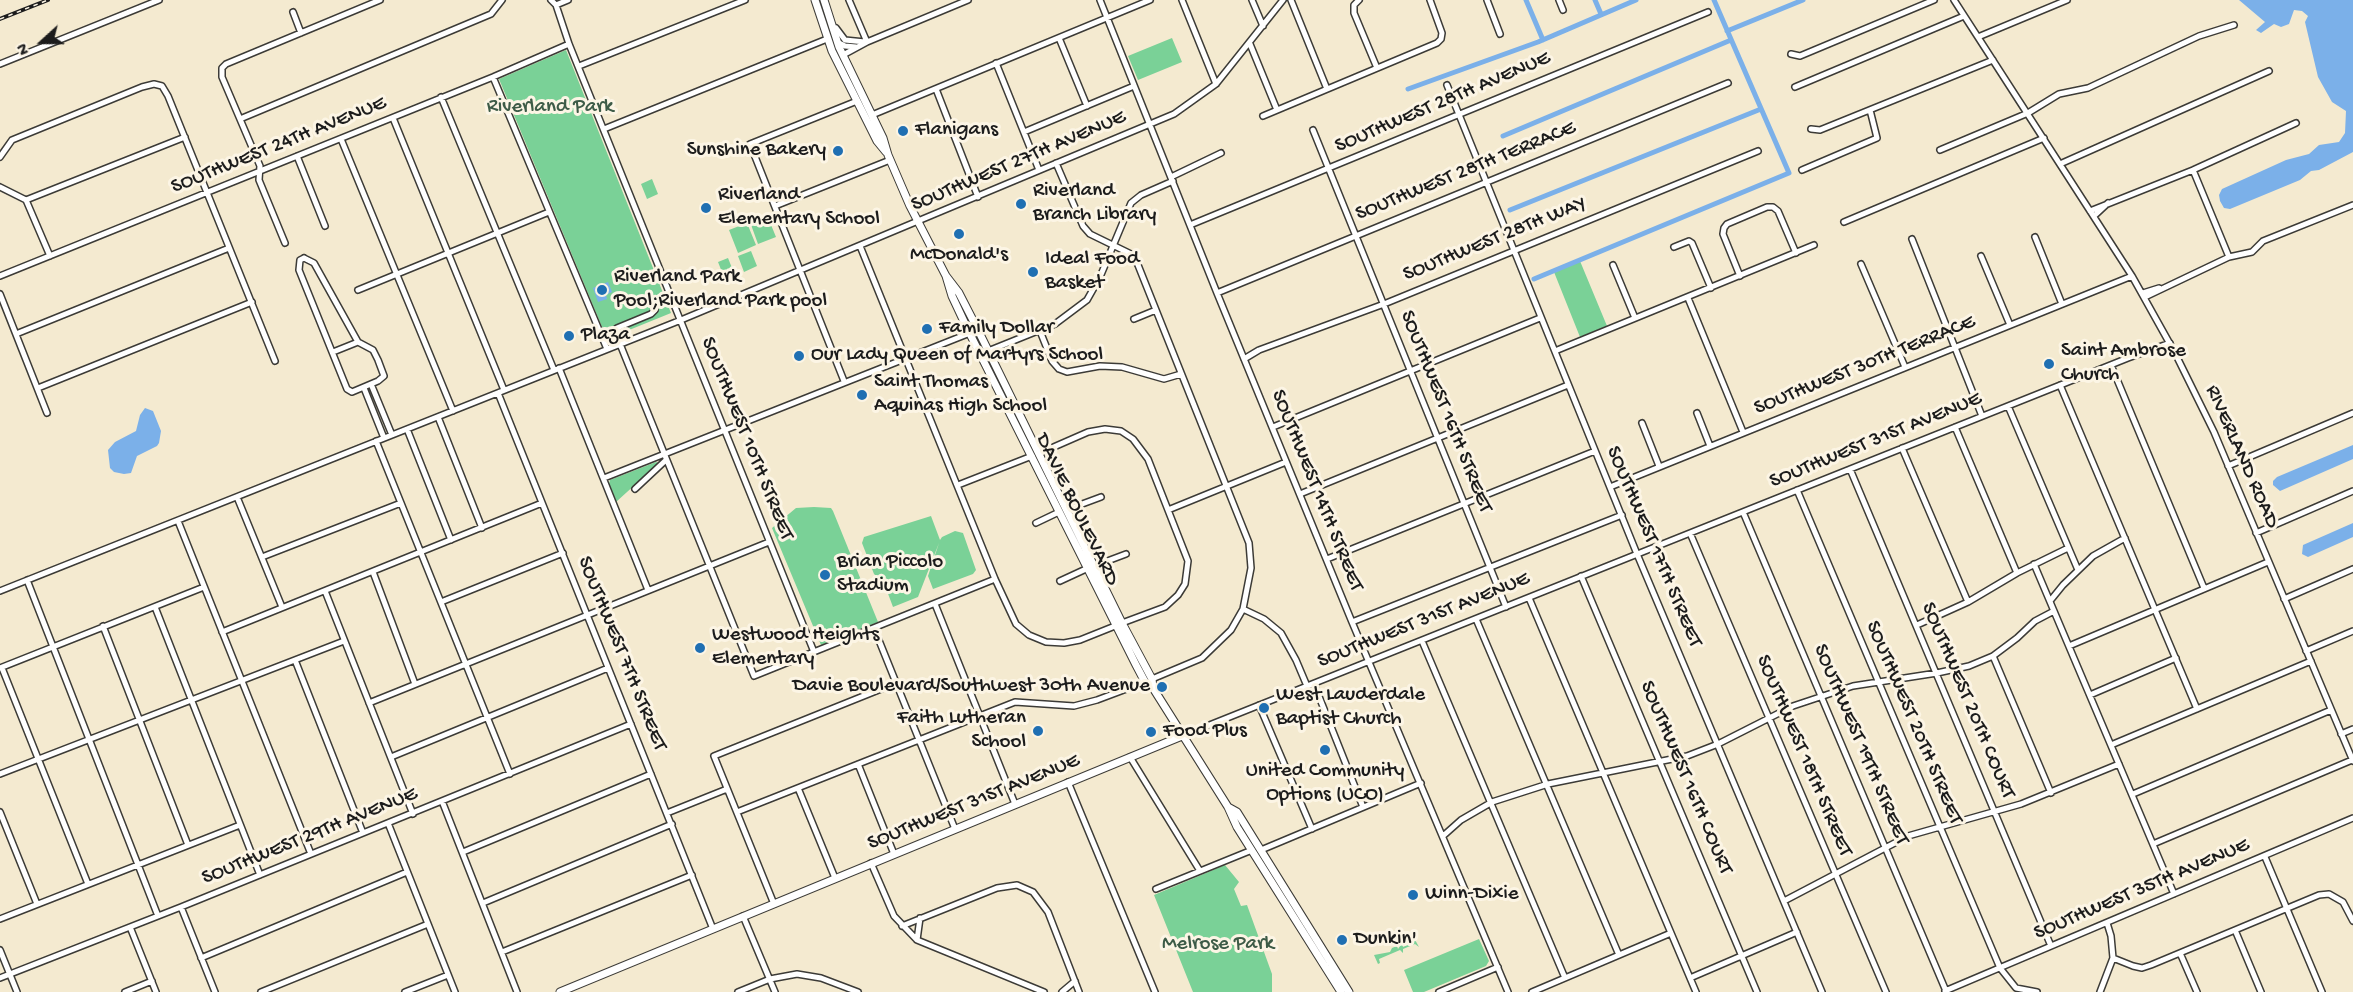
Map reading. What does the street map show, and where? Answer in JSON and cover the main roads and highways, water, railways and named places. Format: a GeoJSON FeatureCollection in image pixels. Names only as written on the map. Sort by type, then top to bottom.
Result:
{"type":"FeatureCollection","features":[{"type":"Feature","properties":{"kind":"main road","name":"DAVIE BOULEVARD"},"geometry":{"type":"LineString","coordinates":[[815,0],[827,39],[877,141],[889,158]]}},
{"type":"Feature","properties":{"kind":"main road","name":"DAVIE BOULEVARD"},"geometry":{"type":"LineString","coordinates":[[824,0],[837,42],[883,138],[889,158],[918,222],[946,276],[959,293],[1040,453],[1086,569],[1153,688],[1341,992]]}},
{"type":"Feature","properties":{"kind":"main road"},"geometry":{"type":"LineString","coordinates":[[822,22],[837,42]]}},
{"type":"Feature","properties":{"kind":"main road"},"geometry":{"type":"LineString","coordinates":[[827,39],[847,65]]}},
{"type":"Feature","properties":{"kind":"main road","name":"DAVIE BOULEVARD"},"geometry":{"type":"LineString","coordinates":[[946,276],[952,296],[1048,491],[1063,511],[1094,566],[1119,625],[1136,651],[1149,681]]}},
{"type":"Feature","properties":{"kind":"main road"},"geometry":{"type":"LineString","coordinates":[[970,333],[977,335],[988,351]]}},
{"type":"Feature","properties":{"kind":"main road","name":"SOUTHWEST 31ST AVENUE"},"geometry":{"type":"LineString","coordinates":[[566,991],[1182,736]]}},
{"type":"Feature","properties":{"kind":"main road","name":"DAVIE BOULEVARD"},"geometry":{"type":"LineString","coordinates":[[1228,807],[1237,812],[1349,992]]}},
{"type":"Feature","properties":{"kind":"water"},"geometry":{"type":"Polygon","coordinates":[[[2239,0],[2353,0],[2353,152],[2319,170],[2311,171],[2300,180],[2230,209],[2224,208],[2220,201],[2219,195],[2222,189],[2286,160],[2309,154],[2319,145],[2339,142],[2345,133],[2346,111],[2332,102],[2318,77],[2305,22],[2308,16],[2302,11],[2294,10],[2289,24],[2281,27],[2274,24],[2261,33],[2256,30],[2265,22],[2239,0]]]}},
{"type":"Feature","properties":{"kind":"water","name":"Riverland Park Pool;Riverland Park pool"},"geometry":{"type":"Polygon","coordinates":[[[608,282],[612,292],[606,295],[607,299],[598,302],[593,288],[608,282]]]}},
{"type":"Feature","properties":{"kind":"water"},"geometry":{"type":"Polygon","coordinates":[[[145,408],[153,411],[161,431],[159,443],[137,456],[131,473],[114,472],[110,468],[108,450],[115,442],[136,431],[140,415],[145,408]]]}},
{"type":"Feature","properties":{"kind":"water"},"geometry":{"type":"Polygon","coordinates":[[[2353,445],[2353,459],[2280,491],[2273,485],[2277,477],[2353,445]]]}},
{"type":"Feature","properties":{"kind":"water"},"geometry":{"type":"Polygon","coordinates":[[[2353,523],[2353,537],[2308,557],[2302,554],[2303,545],[2353,523]]]}},
{"type":"Feature","properties":{"kind":"waterway"},"geometry":{"type":"LineString","coordinates":[[1526,0],[1543,40]]}},
{"type":"Feature","properties":{"kind":"waterway"},"geometry":{"type":"LineString","coordinates":[[1595,0],[1601,14]]}},
{"type":"Feature","properties":{"kind":"waterway"},"geometry":{"type":"LineString","coordinates":[[1408,89],[1538,42],[1636,0]]}},
{"type":"Feature","properties":{"kind":"waterway"},"geometry":{"type":"LineString","coordinates":[[1534,279],[1789,173],[1714,0]]}},
{"type":"Feature","properties":{"kind":"waterway"},"geometry":{"type":"LineString","coordinates":[[1727,31],[1803,0]]}},
{"type":"Feature","properties":{"kind":"waterway"},"geometry":{"type":"LineString","coordinates":[[1503,136],[1731,40]]}},
{"type":"Feature","properties":{"kind":"waterway"},"geometry":{"type":"LineString","coordinates":[[1510,210],[1761,109]]}},
{"type":"Feature","properties":{"kind":"railway"},"geometry":{"type":"LineString","coordinates":[[0,19],[48,0]]}},
{"type":"Feature","properties":{"kind":"place","name":"Flanigans"},"geometry":{"type":"Point","coordinates":[903,131]}},
{"type":"Feature","properties":{"kind":"place","name":"Sunshine Bakery"},"geometry":{"type":"Point","coordinates":[838,151]}},
{"type":"Feature","properties":{"kind":"place","name":"Riverland Branch Library"},"geometry":{"type":"Point","coordinates":[1021,204]}},
{"type":"Feature","properties":{"kind":"place","name":"Riverland Elementary School"},"geometry":{"type":"Point","coordinates":[706,208]}},
{"type":"Feature","properties":{"kind":"place","name":"McDonald's"},"geometry":{"type":"Point","coordinates":[959,234]}},
{"type":"Feature","properties":{"kind":"place","name":"Ideal Food Basket"},"geometry":{"type":"Point","coordinates":[1033,272]}},
{"type":"Feature","properties":{"kind":"place","name":"Riverland Park Pool;Riverland Park pool"},"geometry":{"type":"Point","coordinates":[602,290]}},
{"type":"Feature","properties":{"kind":"place","name":"Family Dollar"},"geometry":{"type":"Point","coordinates":[927,329]}},
{"type":"Feature","properties":{"kind":"place","name":"Plaza"},"geometry":{"type":"Point","coordinates":[569,336]}},
{"type":"Feature","properties":{"kind":"place","name":"Our Lady Queen of Martyrs School"},"geometry":{"type":"Point","coordinates":[799,356]}},
{"type":"Feature","properties":{"kind":"place","name":"Saint Ambrose Church"},"geometry":{"type":"Point","coordinates":[2049,364]}},
{"type":"Feature","properties":{"kind":"place","name":"Saint Thomas Aquinas High School"},"geometry":{"type":"Point","coordinates":[862,395]}},
{"type":"Feature","properties":{"kind":"place","name":"Brian Piccolo Stadium"},"geometry":{"type":"Point","coordinates":[825,575]}},
{"type":"Feature","properties":{"kind":"place","name":"Westwood Heights Elementary"},"geometry":{"type":"Point","coordinates":[700,648]}},
{"type":"Feature","properties":{"kind":"place","name":"Davie Boulevard/Southwest 30th Avenue"},"geometry":{"type":"Point","coordinates":[1162,687]}},
{"type":"Feature","properties":{"kind":"place","name":"West Lauderdale Baptist Church"},"geometry":{"type":"Point","coordinates":[1264,708]}},
{"type":"Feature","properties":{"kind":"place","name":"Faith Lutheran School"},"geometry":{"type":"Point","coordinates":[1038,731]}},
{"type":"Feature","properties":{"kind":"place","name":"Food Plus"},"geometry":{"type":"Point","coordinates":[1151,732]}},
{"type":"Feature","properties":{"kind":"place","name":"United Community Options (UCO)"},"geometry":{"type":"Point","coordinates":[1325,750]}},
{"type":"Feature","properties":{"kind":"place","name":"Winn-Dixie"},"geometry":{"type":"Point","coordinates":[1413,895]}},
{"type":"Feature","properties":{"kind":"place","name":"Dunkin'"},"geometry":{"type":"Point","coordinates":[1342,940]}},
{"type":"Feature","properties":{"kind":"park label","name":"Riverland Park"},"geometry":{"type":"Point","coordinates":[550,108]}},
{"type":"Feature","properties":{"kind":"park label","name":"Melrose Park"},"geometry":{"type":"Point","coordinates":[1218,945]}}]}
